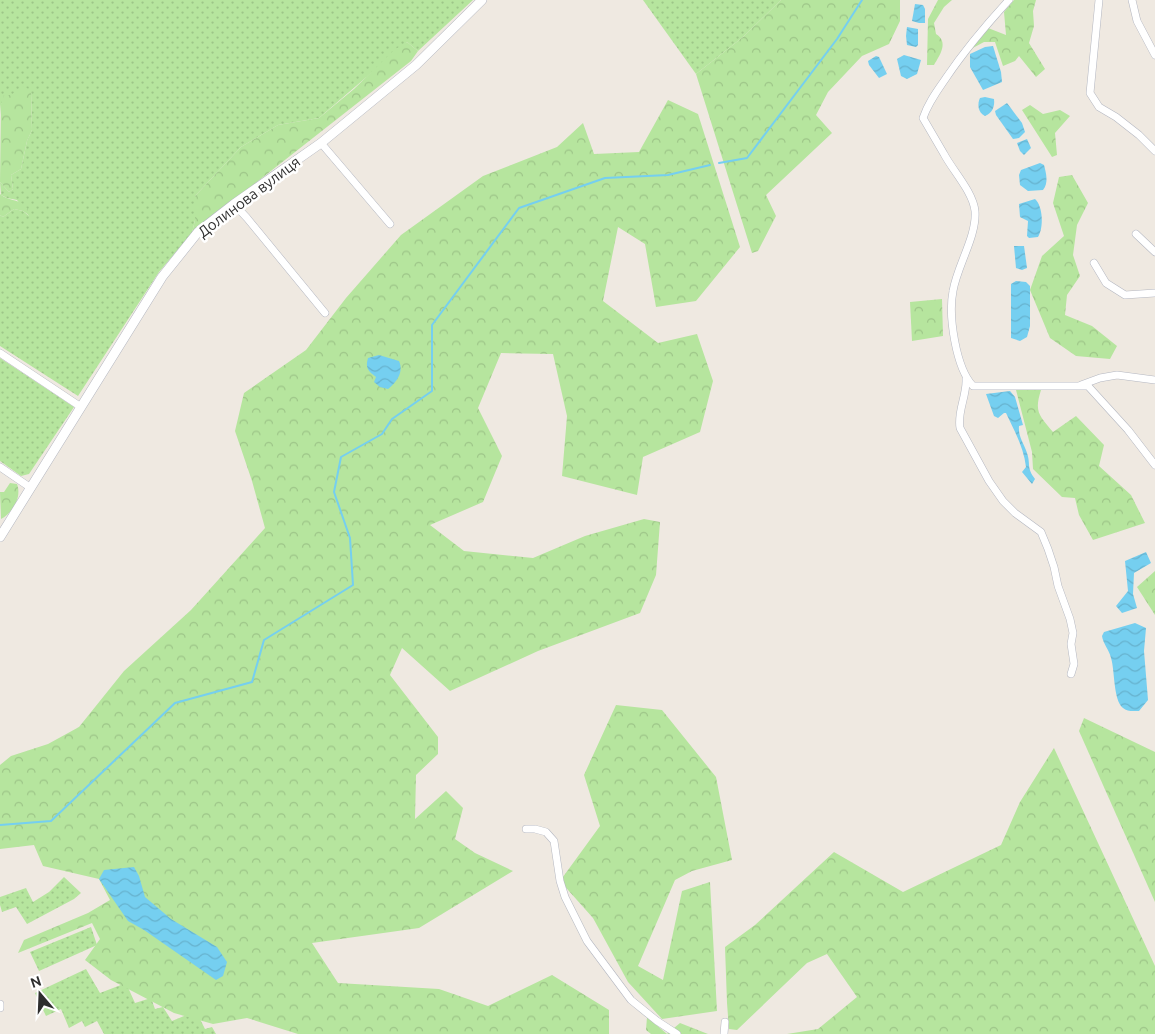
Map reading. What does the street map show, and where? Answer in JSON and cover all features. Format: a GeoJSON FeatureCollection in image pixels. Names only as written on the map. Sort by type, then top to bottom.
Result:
{"type":"FeatureCollection","features":[{"type":"Feature","properties":{"kind":"street","name":"Долинова вулиця"},"geometry":{"type":"LineString","coordinates":[[0,537],[162,277],[198,232],[234,204],[322,143],[416,65],[482,0]]}},
{"type":"Feature","properties":{"kind":"street"},"geometry":{"type":"LineString","coordinates":[[1009,0],[981,30],[954,66],[928,105],[923,118],[944,155],[965,186],[975,210],[972,231],[953,292],[952,325],[966,379],[966,390],[958,419],[960,428],[985,474],[1003,501],[1015,513],[1041,532],[1054,567],[1073,633],[1071,644],[1074,664],[1071,674]]}},
{"type":"Feature","properties":{"kind":"street"},"geometry":{"type":"LineString","coordinates":[[1099,0],[1090,93],[1099,107],[1116,117],[1139,135],[1155,151]]}},
{"type":"Feature","properties":{"kind":"street"},"geometry":{"type":"LineString","coordinates":[[1132,0],[1137,21],[1155,55]]}},
{"type":"Feature","properties":{"kind":"street"},"geometry":{"type":"LineString","coordinates":[[322,143],[390,224]]}},
{"type":"Feature","properties":{"kind":"street"},"geometry":{"type":"LineString","coordinates":[[234,204],[325,313]]}},
{"type":"Feature","properties":{"kind":"street"},"geometry":{"type":"LineString","coordinates":[[1136,234],[1155,252]]}},
{"type":"Feature","properties":{"kind":"street"},"geometry":{"type":"LineString","coordinates":[[1094,263],[1106,283],[1125,295],[1155,293]]}},
{"type":"Feature","properties":{"kind":"street"},"geometry":{"type":"LineString","coordinates":[[0,353],[81,407]]}},
{"type":"Feature","properties":{"kind":"street"},"geometry":{"type":"LineString","coordinates":[[1078,386],[1100,378],[1117,375],[1155,380]]}},
{"type":"Feature","properties":{"kind":"street"},"geometry":{"type":"LineString","coordinates":[[966,379],[972,386],[1088,386],[1128,430],[1155,464]]}},
{"type":"Feature","properties":{"kind":"street"},"geometry":{"type":"LineString","coordinates":[[0,467],[31,488]]}},
{"type":"Feature","properties":{"kind":"street"},"geometry":{"type":"LineString","coordinates":[[526,829],[546,832],[554,840],[563,889],[587,941],[632,1000],[657,1021],[677,1034]]}},
{"type":"Feature","properties":{"kind":"street"},"geometry":{"type":"LineString","coordinates":[[724,1034],[725,1022]]}},
{"type":"Feature","properties":{"kind":"green space"},"geometry":{"type":"Polygon","coordinates":[[[0,0],[473,0],[418,51],[407,42],[319,118],[278,125],[241,147],[195,196],[195,220],[192,233],[159,272],[78,396],[0,346],[0,215],[3,217],[14,209],[23,211],[29,216],[17,200],[1,195],[0,182],[9,192],[13,189],[11,175],[21,169],[27,141],[32,130],[31,91],[18,92],[8,98],[1,104],[0,115],[0,0]]]}},
{"type":"Feature","properties":{"kind":"green space"},"geometry":{"type":"Polygon","coordinates":[[[643,0],[781,0],[743,37],[696,74],[643,0]]]}},
{"type":"Feature","properties":{"kind":"green space"},"geometry":{"type":"Polygon","coordinates":[[[781,0],[900,0],[900,21],[889,44],[862,56],[828,92],[816,115],[832,133],[766,195],[776,216],[758,251],[752,253],[696,74],[743,37],[781,0]]]}},
{"type":"Feature","properties":{"kind":"green space"},"geometry":{"type":"Polygon","coordinates":[[[938,0],[952,0],[944,7],[934,23],[936,34],[940,37],[943,45],[934,65],[927,65],[928,19],[938,0]]]}},
{"type":"Feature","properties":{"kind":"green space"},"geometry":{"type":"Polygon","coordinates":[[[1014,0],[1036,0],[1033,11],[1034,26],[1029,43],[1045,69],[1036,77],[1019,56],[1015,61],[1003,66],[995,42],[984,42],[969,50],[988,28],[1006,35],[1004,12],[1014,0]]]}},
{"type":"Feature","properties":{"kind":"green space"},"geometry":{"type":"Polygon","coordinates":[[[407,42],[418,51],[411,61],[192,233],[195,220],[195,196],[241,147],[278,125],[319,118],[354,89],[394,50],[407,42]]]}},
{"type":"Feature","properties":{"kind":"green space"},"geometry":{"type":"Polygon","coordinates":[[[24,86],[31,91],[32,130],[27,141],[21,169],[11,175],[13,189],[9,192],[0,182],[1,104],[4,95],[11,95],[24,86]]]}},
{"type":"Feature","properties":{"kind":"green space"},"geometry":{"type":"Polygon","coordinates":[[[668,100],[698,114],[740,247],[696,301],[656,307],[645,244],[618,227],[603,301],[658,343],[697,334],[713,381],[700,432],[643,457],[637,495],[562,476],[567,416],[553,354],[501,353],[478,408],[502,456],[483,502],[430,525],[464,551],[533,558],[585,536],[644,519],[660,522],[656,575],[640,613],[538,651],[450,691],[402,648],[390,675],[438,737],[438,754],[416,775],[415,819],[446,791],[463,808],[455,839],[475,853],[513,871],[419,928],[312,943],[338,983],[439,989],[488,1006],[552,975],[609,1010],[609,1034],[298,1034],[247,1018],[213,1024],[174,1013],[111,980],[85,960],[100,939],[92,923],[18,953],[24,940],[88,913],[110,900],[99,879],[43,866],[34,845],[0,849],[0,765],[11,756],[48,744],[79,727],[124,671],[191,610],[265,528],[235,431],[244,393],[306,350],[346,298],[401,235],[483,176],[557,147],[583,123],[594,154],[639,152],[668,100]]]}},
{"type":"Feature","properties":{"kind":"green space"},"geometry":{"type":"Polygon","coordinates":[[[1030,105],[1043,114],[1060,110],[1070,116],[1055,133],[1057,155],[1052,157],[1022,110],[1030,105]]]}},
{"type":"Feature","properties":{"kind":"green space"},"geometry":{"type":"Polygon","coordinates":[[[1072,175],[1088,203],[1077,225],[1073,255],[1080,276],[1067,295],[1065,315],[1092,326],[1117,346],[1110,359],[1076,356],[1050,338],[1030,290],[1042,256],[1064,236],[1053,203],[1059,177],[1072,175]]]}},
{"type":"Feature","properties":{"kind":"green space"},"geometry":{"type":"Polygon","coordinates":[[[0,194],[21,203],[28,210],[30,216],[23,211],[14,209],[3,217],[0,215],[0,194]]]}},
{"type":"Feature","properties":{"kind":"green space"},"geometry":{"type":"Polygon","coordinates":[[[942,299],[943,336],[912,341],[910,302],[942,299]]]}},
{"type":"Feature","properties":{"kind":"green space"},"geometry":{"type":"Polygon","coordinates":[[[0,358],[74,407],[29,474],[21,476],[0,461],[0,358]]]}},
{"type":"Feature","properties":{"kind":"green space"},"geometry":{"type":"Polygon","coordinates":[[[1016,390],[1041,390],[1038,403],[1039,413],[1053,432],[1076,416],[1104,445],[1099,466],[1131,495],[1145,523],[1093,540],[1079,515],[1075,498],[1062,497],[1033,469],[1032,452],[1016,390]]]}},
{"type":"Feature","properties":{"kind":"green space"},"geometry":{"type":"Polygon","coordinates":[[[10,483],[17,484],[17,499],[13,509],[1,519],[0,492],[4,492],[10,483]]]}},
{"type":"Feature","properties":{"kind":"green space"},"geometry":{"type":"Polygon","coordinates":[[[1155,571],[1155,615],[1137,587],[1155,571]]]}},
{"type":"Feature","properties":{"kind":"green space"},"geometry":{"type":"Polygon","coordinates":[[[616,705],[662,710],[716,777],[732,860],[692,871],[675,880],[638,966],[663,980],[682,891],[710,882],[717,1011],[662,1019],[628,982],[593,918],[560,881],[600,826],[584,775],[616,705]]]}},
{"type":"Feature","properties":{"kind":"green space"},"geometry":{"type":"Polygon","coordinates":[[[1084,718],[1155,752],[1155,902],[1079,731],[1084,718]]]}},
{"type":"Feature","properties":{"kind":"green space"},"geometry":{"type":"Polygon","coordinates":[[[1054,748],[1155,966],[1155,1034],[787,1034],[818,1029],[857,997],[827,954],[807,963],[737,1030],[729,1029],[725,947],[755,925],[834,852],[903,892],[1001,845],[1020,802],[1054,748]]]}},
{"type":"Feature","properties":{"kind":"green space"},"geometry":{"type":"Polygon","coordinates":[[[64,877],[81,893],[74,899],[27,924],[16,907],[2,912],[0,897],[26,888],[33,902],[49,892],[64,877]]]}},
{"type":"Feature","properties":{"kind":"green space"},"geometry":{"type":"Polygon","coordinates":[[[91,927],[97,945],[39,971],[30,952],[91,927]]]}},
{"type":"Feature","properties":{"kind":"green space"},"geometry":{"type":"Polygon","coordinates":[[[86,969],[100,993],[126,983],[135,1003],[151,998],[155,1009],[163,1007],[172,1021],[196,1011],[205,1029],[212,1027],[216,1034],[104,1034],[97,1021],[85,1027],[82,1021],[69,1028],[61,1009],[46,1016],[35,993],[86,969]]]}},
{"type":"Feature","properties":{"kind":"green space"},"geometry":{"type":"Polygon","coordinates":[[[647,1017],[667,1034],[651,1034],[646,1030],[647,1017]]]}},
{"type":"Feature","properties":{"kind":"green space"},"geometry":{"type":"Polygon","coordinates":[[[680,1023],[708,1034],[667,1034],[680,1023]]]}},
{"type":"Feature","properties":{"kind":"water"},"geometry":{"type":"Polygon","coordinates":[[[915,4],[923,5],[925,9],[925,23],[912,21],[915,4]]]}},
{"type":"Feature","properties":{"kind":"water"},"geometry":{"type":"Polygon","coordinates":[[[907,27],[918,29],[918,45],[916,47],[907,45],[907,27]]]}},
{"type":"Feature","properties":{"kind":"water"},"geometry":{"type":"Polygon","coordinates":[[[993,46],[1002,82],[983,90],[970,67],[970,54],[985,47],[993,46]]]}},
{"type":"Feature","properties":{"kind":"water"},"geometry":{"type":"Polygon","coordinates":[[[904,55],[921,60],[917,74],[907,79],[901,76],[897,59],[904,55]]]}},
{"type":"Feature","properties":{"kind":"water"},"geometry":{"type":"Polygon","coordinates":[[[876,56],[879,57],[887,74],[879,78],[868,61],[876,56]]]}},
{"type":"Feature","properties":{"kind":"water"},"geometry":{"type":"Polygon","coordinates":[[[980,98],[994,99],[994,102],[991,111],[985,116],[981,113],[978,106],[980,98]]]}},
{"type":"Feature","properties":{"kind":"water"},"geometry":{"type":"Polygon","coordinates":[[[1007,103],[1022,123],[1025,132],[1019,138],[1013,139],[996,115],[995,111],[1007,103]]]}},
{"type":"Feature","properties":{"kind":"water"},"geometry":{"type":"Polygon","coordinates":[[[1027,139],[1031,148],[1024,155],[1017,143],[1027,139]]]}},
{"type":"Feature","properties":{"kind":"water"},"geometry":{"type":"Polygon","coordinates":[[[1040,163],[1044,165],[1046,171],[1045,187],[1043,190],[1028,191],[1020,185],[1019,175],[1021,170],[1040,163]]]}},
{"type":"Feature","properties":{"kind":"water"},"geometry":{"type":"Polygon","coordinates":[[[1035,199],[1040,207],[1042,217],[1041,228],[1038,237],[1029,238],[1027,236],[1028,221],[1020,217],[1019,204],[1035,199]]]}},
{"type":"Feature","properties":{"kind":"water"},"geometry":{"type":"Polygon","coordinates":[[[1014,246],[1024,246],[1027,268],[1022,270],[1016,268],[1014,246]]]}},
{"type":"Feature","properties":{"kind":"water"},"geometry":{"type":"Polygon","coordinates":[[[1016,281],[1026,282],[1030,286],[1030,326],[1027,337],[1020,341],[1011,338],[1011,284],[1016,281]]]}},
{"type":"Feature","properties":{"kind":"water"},"geometry":{"type":"Polygon","coordinates":[[[379,355],[399,361],[401,369],[399,376],[388,389],[380,387],[374,382],[376,377],[367,367],[368,358],[379,355]]]}},
{"type":"Feature","properties":{"kind":"water"},"geometry":{"type":"Polygon","coordinates":[[[1010,391],[1015,397],[1023,425],[1019,426],[1019,433],[1035,479],[1032,484],[1022,472],[1026,467],[1023,453],[1006,413],[998,418],[994,416],[986,394],[1010,391]]]}},
{"type":"Feature","properties":{"kind":"water"},"geometry":{"type":"Polygon","coordinates":[[[1146,552],[1151,563],[1134,573],[1133,594],[1137,608],[1122,613],[1116,606],[1128,591],[1125,561],[1146,552]]]}},
{"type":"Feature","properties":{"kind":"water"},"geometry":{"type":"Polygon","coordinates":[[[1135,623],[1146,628],[1144,651],[1148,700],[1139,711],[1126,710],[1117,699],[1111,658],[1102,636],[1104,632],[1135,623]]]}},
{"type":"Feature","properties":{"kind":"water"},"geometry":{"type":"Polygon","coordinates":[[[134,867],[139,876],[145,897],[171,919],[217,947],[227,962],[223,976],[216,980],[128,921],[99,879],[104,870],[134,867]]]}},
{"type":"Feature","properties":{"kind":"waterway"},"geometry":{"type":"LineString","coordinates":[[719,163],[747,158],[837,39],[862,0]]}},
{"type":"Feature","properties":{"kind":"waterway"},"geometry":{"type":"LineString","coordinates":[[0,825],[51,821],[175,703],[252,682],[264,640],[353,585],[350,538],[334,492],[341,457],[382,434],[392,419],[432,391],[432,325],[519,208],[605,178],[668,175],[710,165]]}}]}
